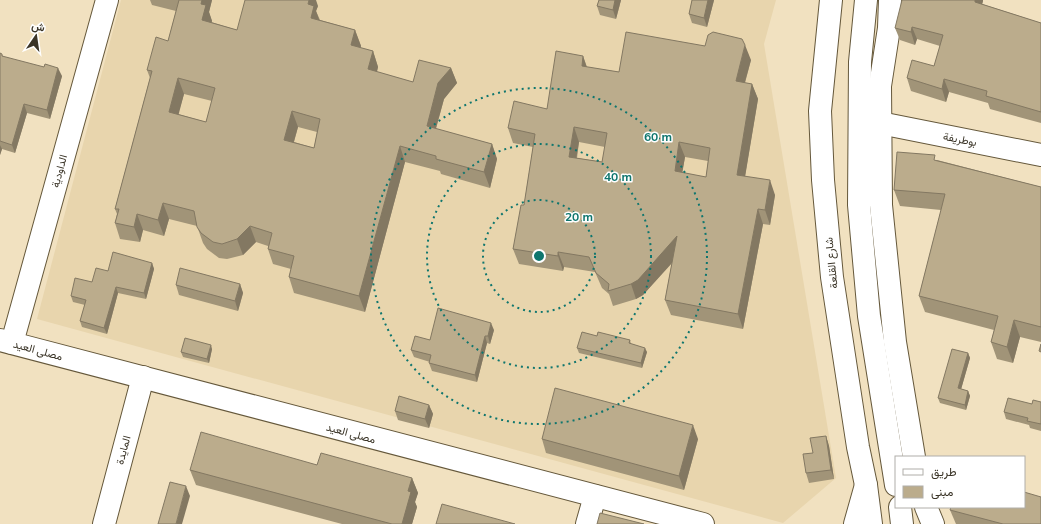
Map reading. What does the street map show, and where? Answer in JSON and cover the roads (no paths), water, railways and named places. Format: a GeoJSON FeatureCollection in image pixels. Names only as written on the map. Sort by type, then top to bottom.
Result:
{"type":"FeatureCollection","features":[{"type":"Feature","properties":{"kind":"street","name":"الداودية"},"geometry":{"type":"LineString","coordinates":[[6,341],[107,0]]}},
{"type":"Feature","properties":{"kind":"street","name":"شارع القلعة"},"geometry":{"type":"LineString","coordinates":[[831,0],[820,111],[824,180],[832,277],[871,524]]}},
{"type":"Feature","properties":{"kind":"street"},"geometry":{"type":"LineString","coordinates":[[866,0],[860,62],[859,205],[869,316],[895,479]]}},
{"type":"Feature","properties":{"kind":"street"},"geometry":{"type":"LineString","coordinates":[[890,0],[889,28],[880,86],[881,205],[895,342],[914,456]]}},
{"type":"Feature","properties":{"kind":"street","name":"بوطريفة"},"geometry":{"type":"LineString","coordinates":[[880,123],[1041,155]]}},
{"type":"Feature","properties":{"kind":"street","name":"مصلى العيد"},"geometry":{"type":"LineString","coordinates":[[6,341],[703,524]]}},
{"type":"Feature","properties":{"kind":"street","name":"المايدة"},"geometry":{"type":"LineString","coordinates":[[104,524],[143,377]]}},
{"type":"Feature","properties":{"kind":"street"},"geometry":{"type":"LineString","coordinates":[[855,524],[866,485]]}},
{"type":"Feature","properties":{"kind":"street"},"geometry":{"type":"LineString","coordinates":[[587,524],[595,496]]}},
{"type":"Feature","properties":{"kind":"street"},"geometry":{"type":"LineString","coordinates":[[900,508],[902,524]]}},
{"type":"Feature","properties":{"kind":"street"},"geometry":{"type":"LineString","coordinates":[[926,508],[933,524]]}}]}
